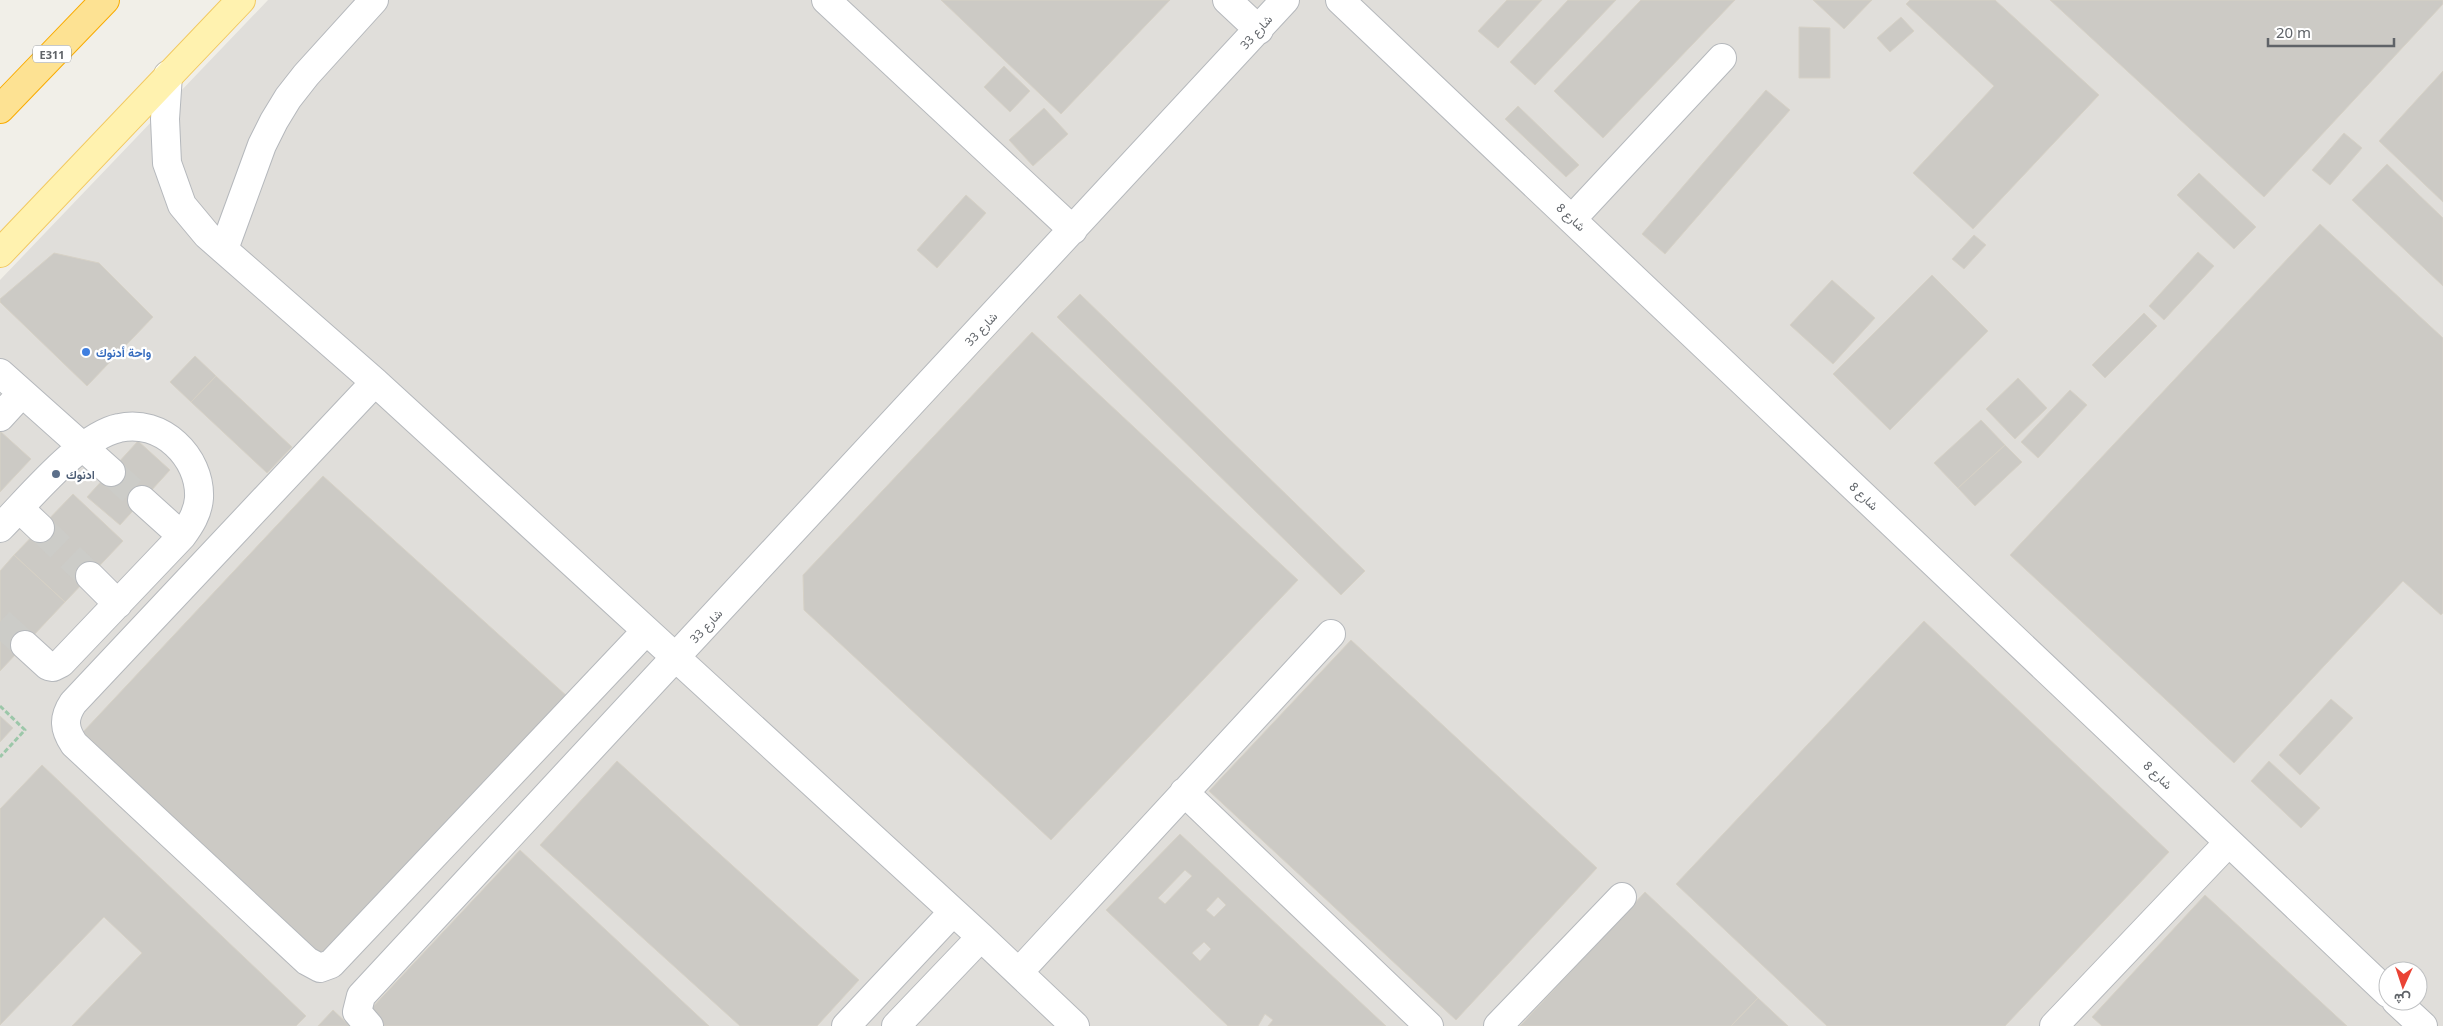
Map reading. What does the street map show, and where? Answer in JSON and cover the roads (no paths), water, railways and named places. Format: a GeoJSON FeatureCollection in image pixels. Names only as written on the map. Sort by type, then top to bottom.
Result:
{"type":"FeatureCollection","features":[{"type":"Feature","properties":{"kind":"highway","name":"E311"},"geometry":{"type":"LineString","coordinates":[[0,109],[105,0]]}},
{"type":"Feature","properties":{"kind":"main road"},"geometry":{"type":"LineString","coordinates":[[0,253],[240,0]]}},
{"type":"Feature","properties":{"kind":"street"},"geometry":{"type":"LineString","coordinates":[[224,249],[274,121],[288,98],[306,75],[374,0]]}},
{"type":"Feature","properties":{"kind":"street"},"geometry":{"type":"LineString","coordinates":[[826,0],[1073,230]]}},
{"type":"Feature","properties":{"kind":"street"},"geometry":{"type":"LineString","coordinates":[[1227,0],[1259,30]]}},
{"type":"Feature","properties":{"kind":"street","name":"شارع 8"},"geometry":{"type":"LineString","coordinates":[[1340,0],[2378,984]]}},
{"type":"Feature","properties":{"kind":"street","name":"شارع 33"},"geometry":{"type":"LineString","coordinates":[[369,1026],[357,1012],[361,996],[1259,30],[1280,2]]}},
{"type":"Feature","properties":{"kind":"street"},"geometry":{"type":"LineString","coordinates":[[1572,219],[1722,58]]}},
{"type":"Feature","properties":{"kind":"street"},"geometry":{"type":"LineString","coordinates":[[168,75],[165,119],[167,163],[182,205],[207,234],[375,382],[981,937],[1075,1026]]}},
{"type":"Feature","properties":{"kind":"street"},"geometry":{"type":"LineString","coordinates":[[0,372],[81,447],[111,472]]}},
{"type":"Feature","properties":{"kind":"street"},"geometry":{"type":"LineString","coordinates":[[375,382],[73,703],[67,713],[65,724],[74,744],[307,961],[320,968],[331,964],[646,631]]}},
{"type":"Feature","properties":{"kind":"street"},"geometry":{"type":"LineString","coordinates":[[0,417],[22,393]]}},
{"type":"Feature","properties":{"kind":"street"},"geometry":{"type":"LineString","coordinates":[[0,528],[81,447],[119,428],[139,427],[159,432],[176,444],[190,460],[197,479],[199,500],[193,520],[182,536],[57,666],[48,666],[25,645]]}},
{"type":"Feature","properties":{"kind":"street"},"geometry":{"type":"LineString","coordinates":[[142,500],[182,536]]}},
{"type":"Feature","properties":{"kind":"street"},"geometry":{"type":"LineString","coordinates":[[19,508],[40,528]]}},
{"type":"Feature","properties":{"kind":"street"},"geometry":{"type":"LineString","coordinates":[[90,576],[118,604]]}},
{"type":"Feature","properties":{"kind":"street"},"geometry":{"type":"LineString","coordinates":[[1019,972],[1330,634]]}},
{"type":"Feature","properties":{"kind":"street"},"geometry":{"type":"LineString","coordinates":[[1184,792],[1429,1026]]}},
{"type":"Feature","properties":{"kind":"street"},"geometry":{"type":"LineString","coordinates":[[2054,1026],[2228,843]]}},
{"type":"Feature","properties":{"kind":"street"},"geometry":{"type":"LineString","coordinates":[[1498,1026],[1622,897]]}},
{"type":"Feature","properties":{"kind":"street"},"geometry":{"type":"LineString","coordinates":[[846,1026],[953,912]]}},
{"type":"Feature","properties":{"kind":"street"},"geometry":{"type":"LineString","coordinates":[[896,1026],[981,937]]}},
{"type":"Feature","properties":{"kind":"street"},"geometry":{"type":"LineString","coordinates":[[2407,1011],[2423,1026]]}},
{"type":"Feature","properties":{"kind":"tunnel"},"geometry":{"type":"LineString","coordinates":[[111,472],[142,500]]}},
{"type":"Feature","properties":{"kind":"tunnel"},"geometry":{"type":"LineString","coordinates":[[40,528],[90,576]]}},
{"type":"Feature","properties":{"kind":"tunnel"},"geometry":{"type":"LineString","coordinates":[[0,622],[25,645]]}},
{"type":"Feature","properties":{"kind":"place","name":"واحة أدنوك"},"geometry":{"type":"Point","coordinates":[86,352]}},
{"type":"Feature","properties":{"kind":"place","name":"ادنوك"},"geometry":{"type":"Point","coordinates":[56,474]}}]}
